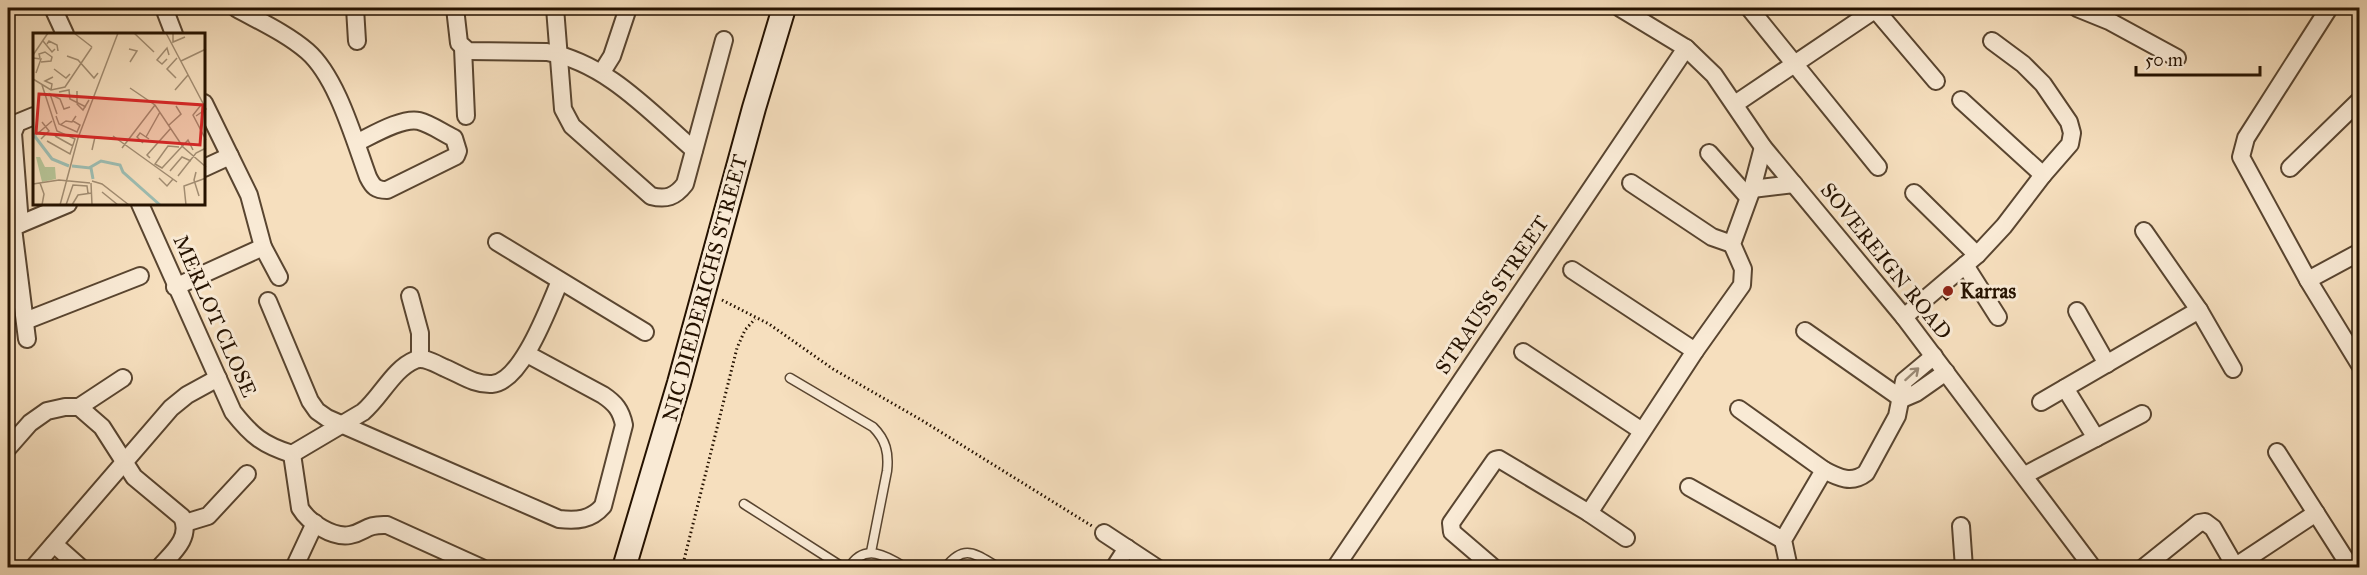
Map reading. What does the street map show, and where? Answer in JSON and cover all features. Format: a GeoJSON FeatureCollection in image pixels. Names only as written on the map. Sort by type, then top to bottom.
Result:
{"type":"FeatureCollection","features":[{"type":"Feature","properties":{"kind":"street"},"geometry":{"type":"LineString","coordinates":[[53,8],[65,33]]}},
{"type":"Feature","properties":{"kind":"street"},"geometry":{"type":"LineString","coordinates":[[164,8],[174,33]]}},
{"type":"Feature","properties":{"kind":"street"},"geometry":{"type":"LineString","coordinates":[[236,8],[305,49],[324,69],[368,177],[378,190],[387,190],[456,156],[458,151],[454,138],[414,120],[400,123],[356,143]]}},
{"type":"Feature","properties":{"kind":"street"},"geometry":{"type":"LineString","coordinates":[[355,8],[357,41]]}},
{"type":"Feature","properties":{"kind":"street"},"geometry":{"type":"LineString","coordinates":[[455,8],[457,34],[463,48],[466,116]]}},
{"type":"Feature","properties":{"kind":"street"},"geometry":{"type":"LineString","coordinates":[[555,8],[563,109],[567,118],[572,126],[651,196],[661,198],[671,197],[685,184],[724,40]]}},
{"type":"Feature","properties":{"kind":"street"},"geometry":{"type":"LineString","coordinates":[[602,72],[612,56],[628,8]]}},
{"type":"Feature","properties":{"kind":"street","name":"NIC DIEDERICHS STREET"},"geometry":{"type":"LineString","coordinates":[[624,567],[784,8]]}},
{"type":"Feature","properties":{"kind":"street","name":"SOVEREIGN ROAD"},"geometry":{"type":"LineString","coordinates":[[1620,8],[1686,48],[1714,75],[1763,147],[1904,317],[2093,567]]}},
{"type":"Feature","properties":{"kind":"street"},"geometry":{"type":"LineString","coordinates":[[1735,104],[1875,8],[1936,81]]}},
{"type":"Feature","properties":{"kind":"street"},"geometry":{"type":"LineString","coordinates":[[2077,8],[2112,14],[2177,58]]}},
{"type":"Feature","properties":{"kind":"street"},"geometry":{"type":"LineString","coordinates":[[2329,8],[2246,138],[2241,157],[2308,280],[2360,365]]}},
{"type":"Feature","properties":{"kind":"street"},"geometry":{"type":"LineString","coordinates":[[1750,9],[1878,167]]}},
{"type":"Feature","properties":{"kind":"street"},"geometry":{"type":"LineString","coordinates":[[1904,317],[1971,260],[2004,226],[2070,144],[2072,133],[2070,122],[2043,84],[2023,64],[1992,41]]}},
{"type":"Feature","properties":{"kind":"street"},"geometry":{"type":"LineString","coordinates":[[463,48],[475,52],[558,54],[602,72],[694,150]]}},
{"type":"Feature","properties":{"kind":"street","name":"STRAUSS STREET"},"geometry":{"type":"LineString","coordinates":[[1335,567],[1686,48]]}},
{"type":"Feature","properties":{"kind":"street"},"geometry":{"type":"LineString","coordinates":[[1961,100],[2043,175]]}},
{"type":"Feature","properties":{"kind":"street"},"geometry":{"type":"LineString","coordinates":[[2290,168],[2360,100]]}},
{"type":"Feature","properties":{"kind":"street"},"geometry":{"type":"LineString","coordinates":[[206,107],[249,195],[263,247],[279,277]]}},
{"type":"Feature","properties":{"kind":"street"},"geometry":{"type":"LineString","coordinates":[[27,339],[13,227],[13,133],[17,123],[33,116]]}},
{"type":"Feature","properties":{"kind":"street"},"geometry":{"type":"LineString","coordinates":[[1589,513],[1695,351],[1742,285],[1743,269],[1732,244],[1763,147]]}},
{"type":"Feature","properties":{"kind":"street"},"geometry":{"type":"LineString","coordinates":[[1708,153],[1750,193]]}},
{"type":"Feature","properties":{"kind":"street"},"geometry":{"type":"LineString","coordinates":[[206,167],[230,156]]}},
{"type":"Feature","properties":{"kind":"street"},"geometry":{"type":"LineString","coordinates":[[1631,183],[1712,237],[1732,244]]}},
{"type":"Feature","properties":{"kind":"street"},"geometry":{"type":"LineString","coordinates":[[1750,193],[1794,184]]}},
{"type":"Feature","properties":{"kind":"street"},"geometry":{"type":"LineString","coordinates":[[1914,193],[1971,260],[1998,317]]}},
{"type":"Feature","properties":{"kind":"street"},"geometry":{"type":"LineString","coordinates":[[13,227],[63,206]]}},
{"type":"Feature","properties":{"kind":"street","name":"MERLOT CLOSE"},"geometry":{"type":"LineString","coordinates":[[141,206],[175,287],[233,412],[256,438],[270,447],[292,454]]}},
{"type":"Feature","properties":{"kind":"street"},"geometry":{"type":"LineString","coordinates":[[2144,231],[2199,310],[2233,369]]}},
{"type":"Feature","properties":{"kind":"street"},"geometry":{"type":"LineString","coordinates":[[497,242],[645,332]]}},
{"type":"Feature","properties":{"kind":"street"},"geometry":{"type":"LineString","coordinates":[[175,287],[263,247]]}},
{"type":"Feature","properties":{"kind":"street"},"geometry":{"type":"LineString","coordinates":[[2308,280],[2360,252]]}},
{"type":"Feature","properties":{"kind":"street"},"geometry":{"type":"LineString","coordinates":[[1572,270],[1695,351]]}},
{"type":"Feature","properties":{"kind":"street"},"geometry":{"type":"LineString","coordinates":[[25,321],[140,276]]}},
{"type":"Feature","properties":{"kind":"street"},"geometry":{"type":"LineString","coordinates":[[482,567],[387,525],[375,524],[349,535],[338,535],[315,523],[305,516],[300,508],[292,454],[374,403],[398,373],[420,359],[433,362],[472,381],[495,384],[504,381],[527,354],[560,281]]}},
{"type":"Feature","properties":{"kind":"street"},"geometry":{"type":"LineString","coordinates":[[410,296],[420,333],[420,359]]}},
{"type":"Feature","properties":{"kind":"street"},"geometry":{"type":"LineString","coordinates":[[268,301],[310,401],[317,411],[340,425],[559,519],[571,521],[585,519],[596,514],[603,506],[624,425],[622,415],[615,403],[603,395],[527,354]]}},
{"type":"Feature","properties":{"kind":"street"},"geometry":{"type":"LineString","coordinates":[[2077,310],[2107,364]]}},
{"type":"Feature","properties":{"kind":"street"},"geometry":{"type":"LineString","coordinates":[[2041,402],[2199,310]]}},
{"type":"Feature","properties":{"kind":"street"},"geometry":{"type":"LineString","coordinates":[[1805,332],[1902,399]]}},
{"type":"Feature","properties":{"kind":"street"},"geometry":{"type":"LineString","coordinates":[[1523,352],[1642,431]]}},
{"type":"Feature","properties":{"kind":"street"},"geometry":{"type":"LineString","coordinates":[[1739,409],[1824,470],[1848,480],[1859,479],[1866,474],[1898,416],[1906,379],[1934,356]]}},
{"type":"Feature","properties":{"kind":"street"},"geometry":{"type":"LineString","coordinates":[[1902,399],[1916,393],[1946,372]]}},
{"type":"Feature","properties":{"kind":"street"},"geometry":{"type":"LineString","coordinates":[[8,448],[30,423],[47,411],[79,407],[123,378]]}},
{"type":"Feature","properties":{"kind":"street"},"geometry":{"type":"LineString","coordinates":[[33,567],[123,462],[186,395],[218,378]]}},
{"type":"Feature","properties":{"kind":"street"},"geometry":{"type":"LineString","coordinates":[[2065,388],[2096,438]]}},
{"type":"Feature","properties":{"kind":"street"},"geometry":{"type":"LineString","coordinates":[[79,407],[102,426],[134,477],[182,517],[185,523],[184,536],[159,567]]}},
{"type":"Feature","properties":{"kind":"street"},"geometry":{"type":"LineString","coordinates":[[2025,475],[2142,414]]}},
{"type":"Feature","properties":{"kind":"street"},"geometry":{"type":"LineString","coordinates":[[2277,452],[2351,567]]}},
{"type":"Feature","properties":{"kind":"street"},"geometry":{"type":"LineString","coordinates":[[1494,567],[1452,532],[1451,523],[1495,460],[1502,460],[1626,538]]}},
{"type":"Feature","properties":{"kind":"street"},"geometry":{"type":"LineString","coordinates":[[1789,567],[1783,540],[1824,470]]}},
{"type":"Feature","properties":{"kind":"street"},"geometry":{"type":"LineString","coordinates":[[185,523],[208,516],[247,474]]}},
{"type":"Feature","properties":{"kind":"street"},"geometry":{"type":"LineString","coordinates":[[1689,487],[1783,540]]}},
{"type":"Feature","properties":{"kind":"street"},"geometry":{"type":"LineString","coordinates":[[2143,567],[2199,523],[2205,522],[2213,528],[2236,567],[2316,513]]}},
{"type":"Feature","properties":{"kind":"street"},"geometry":{"type":"LineString","coordinates":[[294,567],[315,523]]}},
{"type":"Feature","properties":{"kind":"street"},"geometry":{"type":"LineString","coordinates":[[1961,526],[1964,567]]}},
{"type":"Feature","properties":{"kind":"street"},"geometry":{"type":"LineString","coordinates":[[1104,533],[1157,567]]}},
{"type":"Feature","properties":{"kind":"street"},"geometry":{"type":"LineString","coordinates":[[54,544],[81,567]]}},
{"type":"Feature","properties":{"kind":"street"},"geometry":{"type":"LineString","coordinates":[[1114,567],[1127,548]]}},
{"type":"Feature","properties":{"kind":"lane"},"geometry":{"type":"LineString","coordinates":[[790,378],[873,427],[882,436],[887,446],[889,459],[871,552]]}},
{"type":"Feature","properties":{"kind":"lane"},"geometry":{"type":"LineString","coordinates":[[744,504],[844,567]]}},
{"type":"Feature","properties":{"kind":"lane"},"geometry":{"type":"LineString","coordinates":[[849,567],[858,556],[871,552],[885,555],[906,567]]}},
{"type":"Feature","properties":{"kind":"lane"},"geometry":{"type":"LineString","coordinates":[[945,567],[953,557],[966,552],[1000,567]]}},
{"type":"Feature","properties":{"kind":"path"},"geometry":{"type":"LineString","coordinates":[[705,290],[755,319],[769,324],[833,369],[1104,533]]}},
{"type":"Feature","properties":{"kind":"path"},"geometry":{"type":"LineString","coordinates":[[682,567],[736,348],[745,330],[755,319]]}},
{"type":"Feature","properties":{"kind":"building","name":"Karras"},"geometry":{"type":"Polygon","coordinates":[[[1949,288],[1953,294],[1946,300],[1941,294],[1949,288]]]}},
{"type":"Feature","properties":{"kind":"place","name":"Karras"},"geometry":{"type":"Point","coordinates":[1948,291]}}]}
